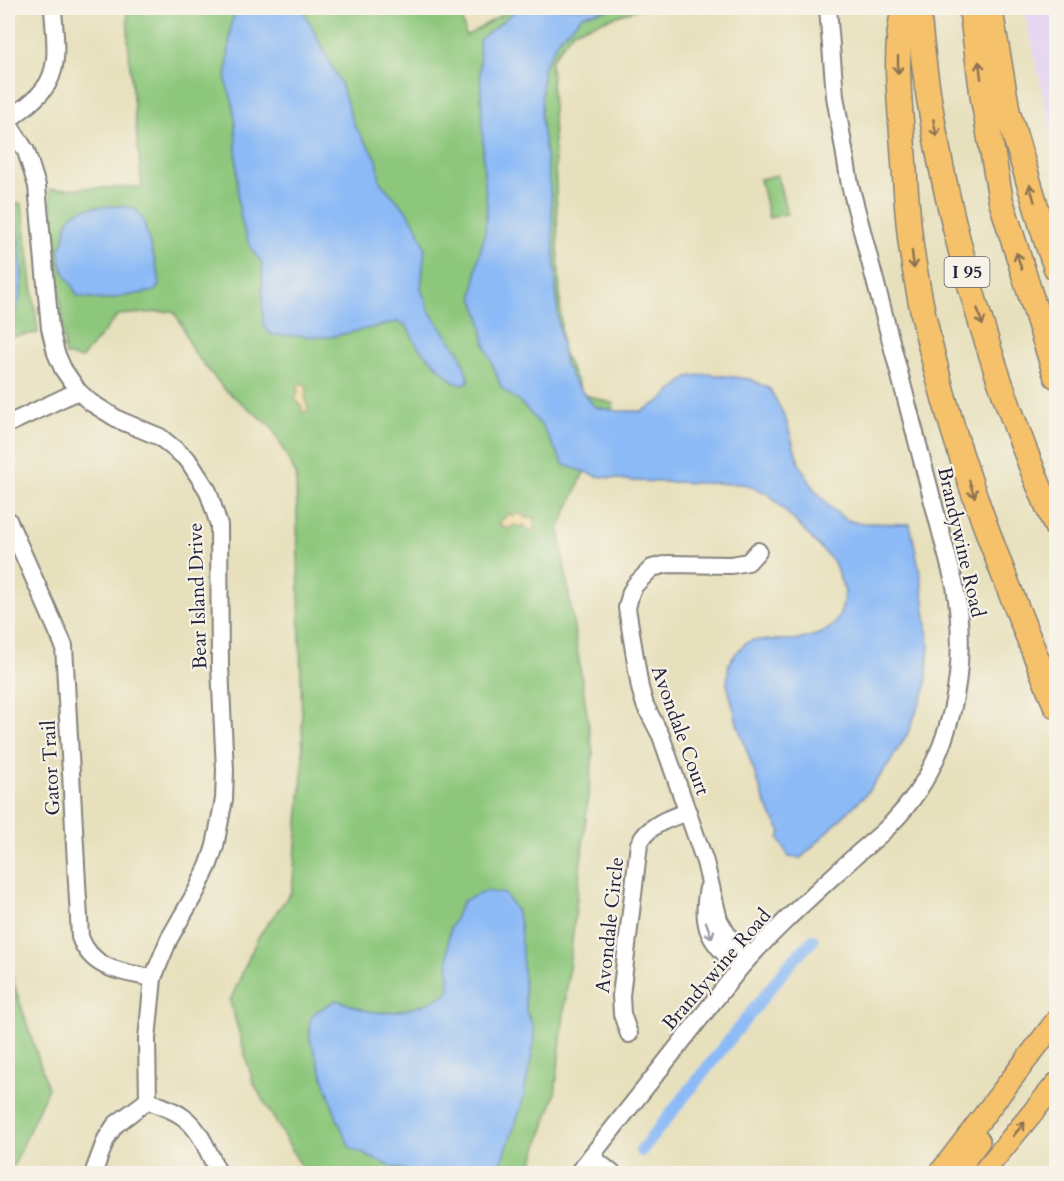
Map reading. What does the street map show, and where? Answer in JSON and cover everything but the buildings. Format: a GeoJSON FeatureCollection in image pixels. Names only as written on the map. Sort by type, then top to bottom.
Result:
{"type":"FeatureCollection","features":[{"type":"Feature","properties":{"kind":"highway"},"geometry":{"type":"LineString","coordinates":[[904,8],[899,28],[898,69],[901,113],[913,264],[926,328],[941,392],[974,497],[1056,706]]}},
{"type":"Feature","properties":{"kind":"highway","name":"I 95"},"geometry":{"type":"LineString","coordinates":[[918,8],[930,102],[949,198],[973,295],[1001,389],[1056,526]]}},
{"type":"Feature","properties":{"kind":"highway","name":"I 95"},"geometry":{"type":"LineString","coordinates":[[971,8],[983,99],[1001,201],[1056,376]]}},
{"type":"Feature","properties":{"kind":"highway"},"geometry":{"type":"LineString","coordinates":[[990,8],[1008,113],[1056,268]]}},
{"type":"Feature","properties":{"kind":"main road"},"geometry":{"type":"LineString","coordinates":[[939,1173],[1056,1020]]}},
{"type":"Feature","properties":{"kind":"main road"},"geometry":{"type":"LineString","coordinates":[[962,1173],[966,1158],[1011,1101],[1025,1077],[1032,1052]]}},
{"type":"Feature","properties":{"kind":"main road"},"geometry":{"type":"LineString","coordinates":[[982,1173],[1056,1084]]}},
{"type":"Feature","properties":{"kind":"street"},"geometry":{"type":"LineString","coordinates":[[8,122],[39,95],[52,74],[55,57],[53,8]]}},
{"type":"Feature","properties":{"kind":"street","name":"Brandywine Road"},"geometry":{"type":"LineString","coordinates":[[577,1173],[745,962],[781,924],[892,823],[911,800],[927,775],[944,739],[955,701],[961,652],[960,613],[955,586],[850,185],[836,96],[828,8]]}},
{"type":"Feature","properties":{"kind":"street","name":"Bear Island Drive"},"geometry":{"type":"LineString","coordinates":[[8,122],[26,151],[32,168],[36,186],[52,337],[63,369],[78,391],[104,412],[143,429],[174,448],[188,460],[204,482],[219,525],[220,667],[225,770],[221,818],[215,846],[205,873],[169,939],[153,978],[147,1039],[148,1100]]}},
{"type":"Feature","properties":{"kind":"street"},"geometry":{"type":"LineString","coordinates":[[8,424],[78,391]]}},
{"type":"Feature","properties":{"kind":"street","name":"Gator Trail"},"geometry":{"type":"LineString","coordinates":[[8,520],[64,646],[80,937],[87,952],[99,964],[114,970],[153,978]]}},
{"type":"Feature","properties":{"kind":"street","name":"Avondale Court"},"geometry":{"type":"LineString","coordinates":[[745,962],[734,942],[723,929],[705,862],[688,812],[661,736],[645,705],[628,616],[628,600],[639,578],[660,565],[731,565],[748,562],[758,551]]}},
{"type":"Feature","properties":{"kind":"street","name":"Avondale Circle"},"geometry":{"type":"LineString","coordinates":[[629,1034],[622,1014],[621,996],[639,844],[643,837],[663,820],[688,812]]}},
{"type":"Feature","properties":{"kind":"street"},"geometry":{"type":"LineString","coordinates":[[93,1173],[106,1139],[115,1125],[148,1100],[188,1120],[219,1173]]}},
{"type":"Feature","properties":{"kind":"street"},"geometry":{"type":"LineString","coordinates":[[591,1156],[613,1173]]}},
{"type":"Feature","properties":{"kind":"shaded area"},"geometry":{"type":"Polygon","coordinates":[[[1024,8],[1056,8],[1056,155],[1024,8]]]}},
{"type":"Feature","properties":{"kind":"green space"},"geometry":{"type":"Polygon","coordinates":[[[127,8],[460,8],[466,36],[513,8],[641,8],[573,31],[551,60],[562,350],[583,394],[614,404],[559,529],[593,754],[555,1094],[529,1173],[305,1173],[253,1082],[230,1001],[258,937],[292,891],[303,764],[296,475],[272,427],[224,389],[192,350],[181,323],[173,311],[118,315],[81,359],[65,355],[50,189],[142,187],[129,57],[127,8]]]}},
{"type":"Feature","properties":{"kind":"green space"},"geometry":{"type":"Polygon","coordinates":[[[777,175],[787,214],[769,218],[760,179],[777,175]]]}},
{"type":"Feature","properties":{"kind":"green space"},"geometry":{"type":"Polygon","coordinates":[[[8,202],[22,204],[38,333],[8,337],[8,202]]]}},
{"type":"Feature","properties":{"kind":"green space"},"geometry":{"type":"Polygon","coordinates":[[[8,966],[48,1088],[10,1174],[8,1173],[8,966]]]}},
{"type":"Feature","properties":{"kind":"sand"},"geometry":{"type":"Polygon","coordinates":[[[302,383],[306,386],[307,392],[305,396],[308,409],[305,412],[302,412],[302,407],[295,399],[298,393],[297,386],[302,383]]]}},
{"type":"Feature","properties":{"kind":"sand"},"geometry":{"type":"Polygon","coordinates":[[[509,513],[512,517],[518,513],[525,518],[534,518],[534,531],[528,531],[524,525],[520,527],[515,525],[508,529],[500,525],[509,513]]]}},
{"type":"Feature","properties":{"kind":"water"},"geometry":{"type":"Polygon","coordinates":[[[237,8],[302,8],[341,84],[354,125],[377,159],[380,182],[417,226],[425,248],[421,289],[431,314],[460,353],[469,381],[464,384],[455,383],[418,347],[406,325],[397,322],[330,337],[272,335],[263,326],[262,263],[251,249],[242,224],[238,201],[235,119],[226,83],[231,24],[237,8]]]}},
{"type":"Feature","properties":{"kind":"water"},"geometry":{"type":"Polygon","coordinates":[[[519,8],[616,8],[583,15],[559,39],[543,68],[541,116],[551,196],[558,321],[565,364],[575,383],[595,407],[618,411],[642,411],[659,402],[688,377],[707,374],[750,379],[770,389],[785,417],[799,463],[814,489],[831,508],[845,519],[857,523],[910,524],[921,577],[929,644],[926,687],[908,733],[889,764],[866,794],[801,858],[789,857],[779,839],[781,832],[766,805],[738,726],[727,684],[729,663],[746,643],[753,640],[799,640],[822,633],[834,625],[841,612],[845,592],[834,562],[769,494],[744,484],[633,481],[597,476],[564,465],[542,426],[519,401],[502,389],[485,345],[480,316],[473,297],[477,264],[485,233],[487,206],[479,40],[519,8]]]}},
{"type":"Feature","properties":{"kind":"water"},"geometry":{"type":"Polygon","coordinates":[[[123,206],[135,209],[143,219],[159,276],[159,285],[155,291],[103,300],[78,296],[62,268],[59,249],[64,241],[69,219],[81,210],[89,208],[123,206]]]}},
{"type":"Feature","properties":{"kind":"water"},"geometry":{"type":"Polygon","coordinates":[[[8,221],[16,226],[22,281],[15,314],[8,317],[8,221]]]}},
{"type":"Feature","properties":{"kind":"water"},"geometry":{"type":"Polygon","coordinates":[[[486,891],[505,894],[516,910],[520,924],[526,1011],[534,1028],[534,1044],[522,1105],[498,1173],[412,1173],[350,1148],[337,1118],[310,1039],[310,1021],[314,1013],[336,1000],[368,1011],[382,1013],[413,1008],[434,1000],[449,990],[448,939],[451,927],[463,901],[486,891]]]}},
{"type":"Feature","properties":{"kind":"waterway"},"geometry":{"type":"LineString","coordinates":[[641,1151],[792,961],[813,940]]}}]}
